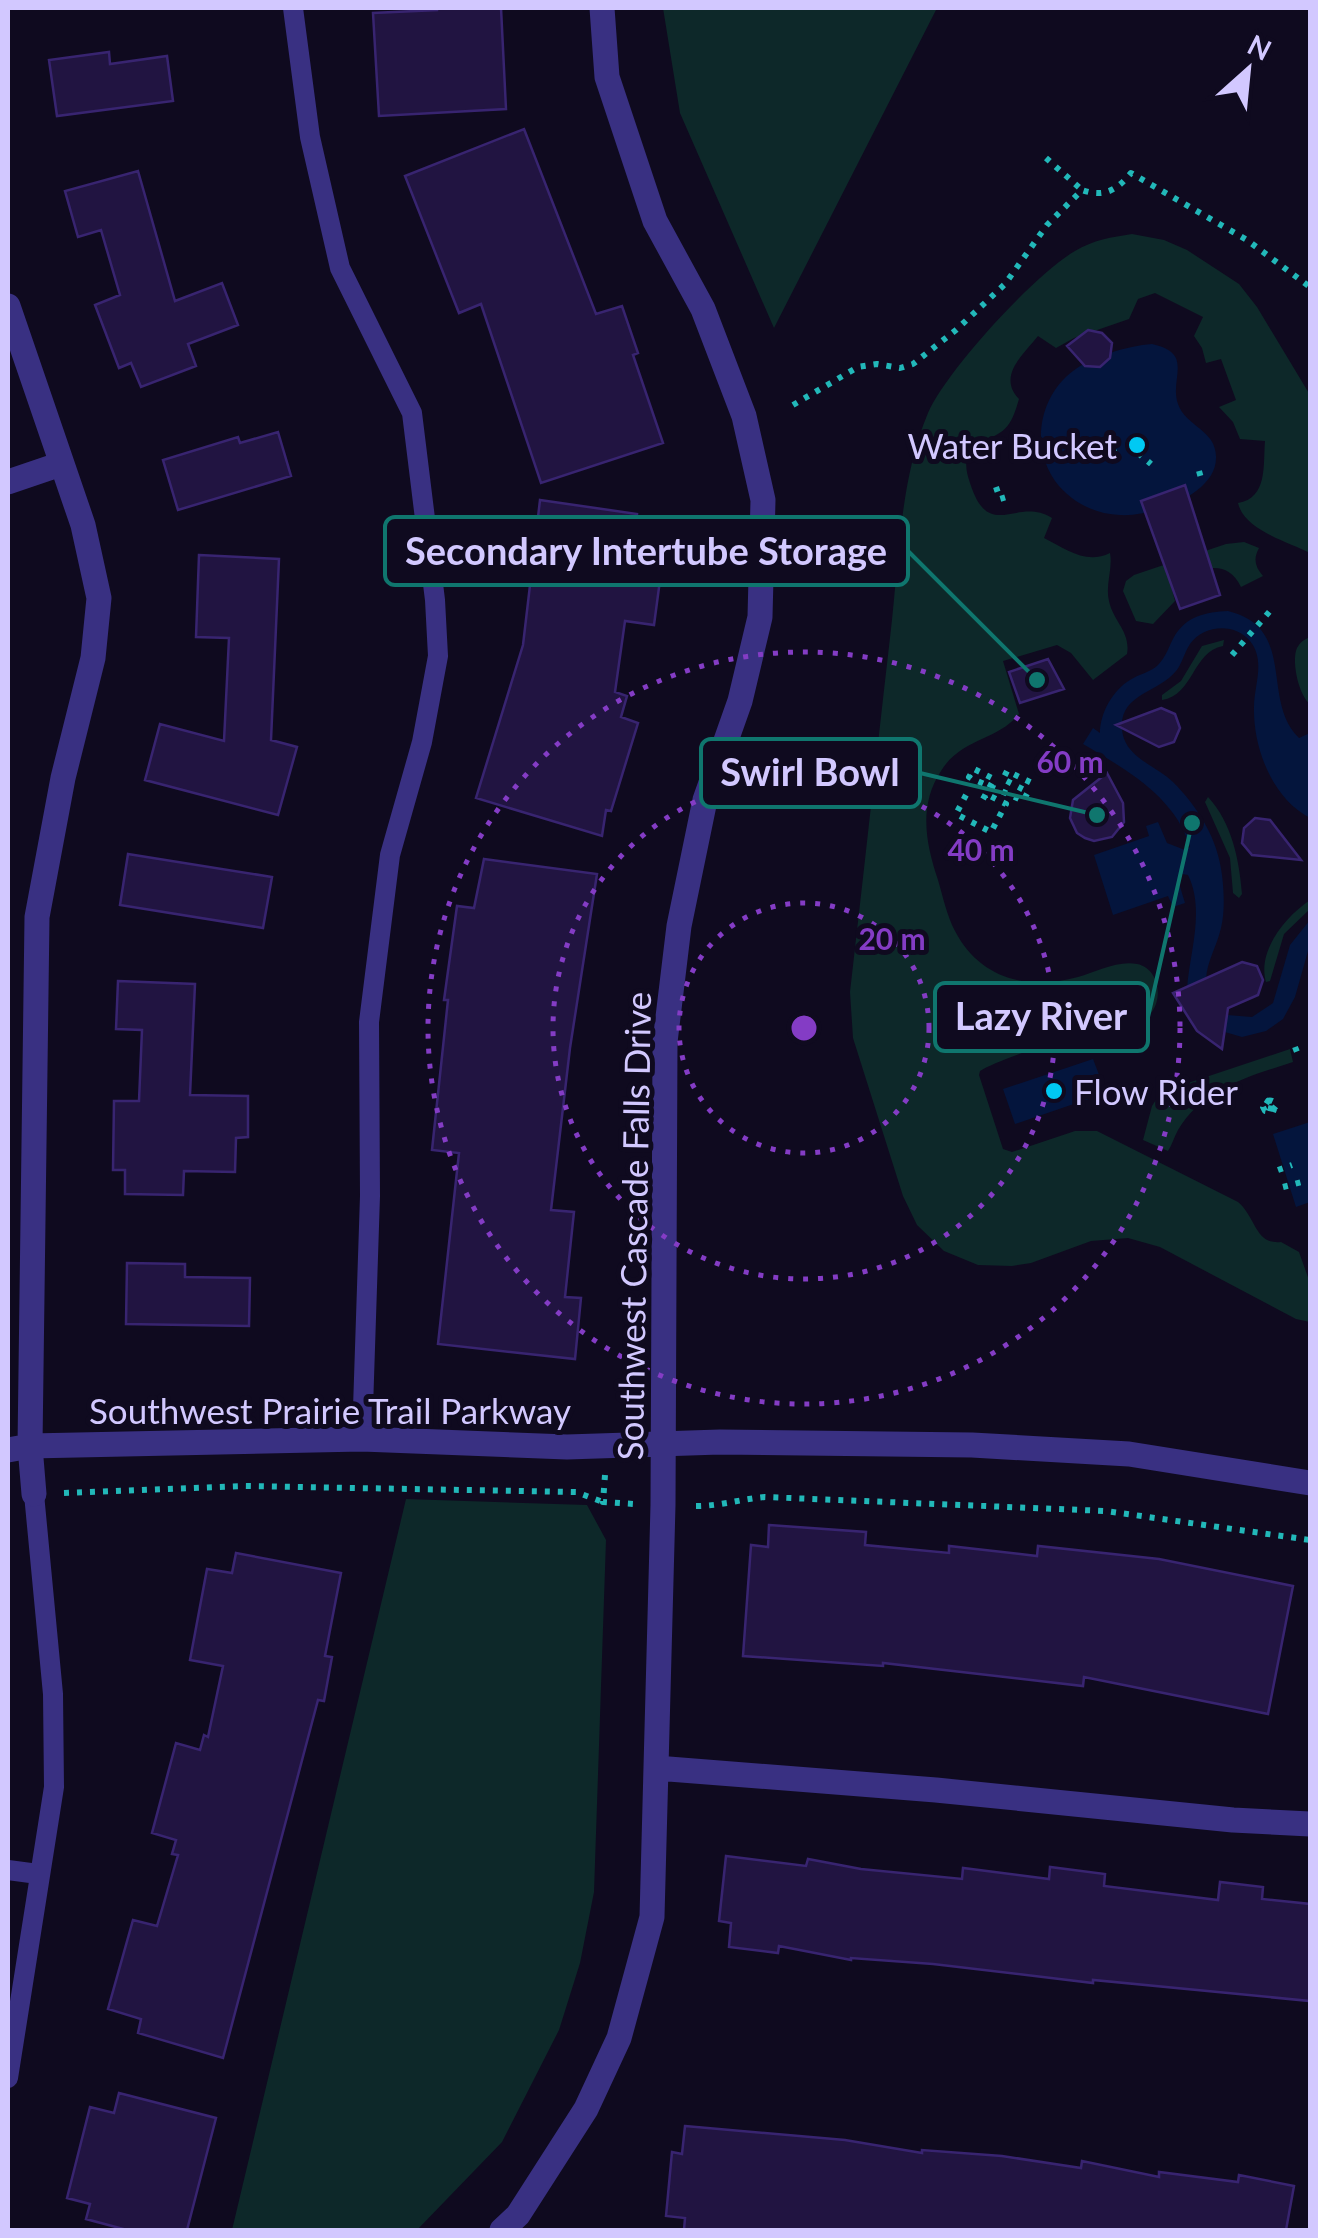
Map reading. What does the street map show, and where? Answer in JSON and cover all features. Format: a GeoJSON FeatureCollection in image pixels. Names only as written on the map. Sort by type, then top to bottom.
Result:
{"type":"FeatureCollection","features":[{"type":"Feature","properties":{"kind":"street","name":"Southwest Cascade Falls Drive"},"geometry":{"type":"LineString","coordinates":[[518,2226],[586,2109],[620,2038],[652,1917],[664,1506],[665,1042],[679,926],[705,800],[740,701],[760,618],[763,500],[738,394],[703,309],[656,221],[607,77],[602,8]]}},
{"type":"Feature","properties":{"kind":"street"},"geometry":{"type":"LineString","coordinates":[[8,306],[83,525],[99,598],[94,658],[63,778],[37,917],[19,1448],[34,1494]]}},
{"type":"Feature","properties":{"kind":"street"},"geometry":{"type":"LineString","coordinates":[[8,482],[61,464]]}},
{"type":"Feature","properties":{"kind":"street","name":"Southwest Prairie Trail Parkway"},"geometry":{"type":"LineString","coordinates":[[19,1448],[362,1440],[567,1447],[714,1442],[972,1446],[1129,1454],[1310,1483]]}},
{"type":"Feature","properties":{"kind":"street"},"geometry":{"type":"LineString","coordinates":[[656,1768],[1310,1824]]}},
{"type":"Feature","properties":{"kind":"lane"},"geometry":{"type":"LineString","coordinates":[[293,8],[310,137],[340,268],[412,413],[433,580],[438,656],[422,742],[390,855],[369,1022],[370,1196],[362,1440]]}},
{"type":"Feature","properties":{"kind":"lane"},"geometry":{"type":"LineString","coordinates":[[8,2078],[54,1786],[53,1694],[34,1494]]}},
{"type":"Feature","properties":{"kind":"lane"},"geometry":{"type":"LineString","coordinates":[[8,1870],[38,1874]]}},
{"type":"Feature","properties":{"kind":"path"},"geometry":{"type":"LineString","coordinates":[[1046,158],[1082,190],[1094,194],[1118,189],[1131,172],[1247,240],[1310,286]]}},
{"type":"Feature","properties":{"kind":"path"},"geometry":{"type":"LineString","coordinates":[[793,405],[858,367],[877,364],[900,368],[913,364],[1006,284],[1048,226],[1082,190]]}},
{"type":"Feature","properties":{"kind":"path"},"geometry":{"type":"LineString","coordinates":[[1112,454],[1124,449]]}},
{"type":"Feature","properties":{"kind":"path"},"geometry":{"type":"LineString","coordinates":[[1138,453],[1151,464]]}},
{"type":"Feature","properties":{"kind":"path"},"geometry":{"type":"LineString","coordinates":[[996,487],[1000,499],[1010,496]]}},
{"type":"Feature","properties":{"kind":"path"},"geometry":{"type":"LineString","coordinates":[[1232,655],[1270,611]]}},
{"type":"Feature","properties":{"kind":"path"},"geometry":{"type":"LineString","coordinates":[[966,795],[956,814],[991,832],[1006,804],[986,794],[984,799],[989,789],[994,779],[974,769],[970,778],[986,786],[993,786],[1023,801],[1028,792],[1003,779],[1007,771],[1036,785]]}},
{"type":"Feature","properties":{"kind":"path"},"geometry":{"type":"LineString","coordinates":[[1296,1047],[1299,1057]]}},
{"type":"Feature","properties":{"kind":"path"},"geometry":{"type":"LineString","coordinates":[[1278,1170],[1292,1166]]}},
{"type":"Feature","properties":{"kind":"path"},"geometry":{"type":"LineString","coordinates":[[1282,1187],[1302,1182]]}},
{"type":"Feature","properties":{"kind":"path"},"geometry":{"type":"LineString","coordinates":[[603,1502],[608,1444]]}},
{"type":"Feature","properties":{"kind":"path"},"geometry":{"type":"LineString","coordinates":[[34,1494],[264,1486],[576,1492],[603,1502],[664,1506],[718,1506],[765,1497],[1106,1511],[1310,1540]]}},
{"type":"Feature","properties":{"kind":"green space"},"geometry":{"type":"Polygon","coordinates":[[[663,8],[937,8],[774,328],[680,113],[663,8]]]}},
{"type":"Feature","properties":{"kind":"green space"},"geometry":{"type":"Polygon","coordinates":[[[1132,234],[1164,240],[1187,250],[1239,284],[1310,395],[1310,553],[1258,528],[1242,512],[1238,503],[1255,495],[1262,479],[1265,441],[1240,439],[1233,422],[1219,407],[1236,400],[1221,359],[1206,363],[1194,336],[1203,317],[1155,293],[1138,299],[1129,319],[1056,348],[1038,336],[1011,374],[1019,399],[1012,419],[998,434],[973,446],[967,459],[968,478],[986,511],[995,515],[1039,513],[1052,518],[1044,538],[1084,556],[1110,553],[1109,601],[1124,633],[1127,654],[1093,680],[1071,653],[1057,645],[1003,661],[1019,714],[949,760],[929,798],[928,839],[955,931],[965,947],[992,970],[1007,977],[1041,982],[1130,963],[1150,971],[1157,984],[1155,1006],[1140,1021],[1053,1043],[980,1071],[1003,1149],[1012,1152],[1075,1131],[1097,1131],[1238,1202],[1261,1235],[1299,1252],[1310,1283],[1310,1322],[1296,1319],[1160,1247],[1128,1238],[1091,1241],[1012,1266],[978,1265],[944,1251],[917,1225],[903,1196],[853,1038],[850,992],[902,520],[919,438],[928,413],[953,373],[1038,280],[1082,247],[1132,234]]]}},
{"type":"Feature","properties":{"kind":"green space"},"geometry":{"type":"Polygon","coordinates":[[[1244,542],[1259,548],[1256,563],[1263,576],[1241,587],[1227,571],[1218,568],[1190,574],[1170,582],[1175,601],[1153,624],[1136,621],[1123,591],[1126,581],[1134,575],[1226,544],[1244,542]]]}},
{"type":"Feature","properties":{"kind":"green space"},"geometry":{"type":"Polygon","coordinates":[[[1310,637],[1310,704],[1299,686],[1295,654],[1298,646],[1310,637]]]}},
{"type":"Feature","properties":{"kind":"green space"},"geometry":{"type":"Polygon","coordinates":[[[1224,640],[1223,646],[1205,656],[1181,690],[1162,700],[1162,695],[1181,681],[1202,646],[1224,640]]]}},
{"type":"Feature","properties":{"kind":"green space"},"geometry":{"type":"Polygon","coordinates":[[[1208,797],[1233,842],[1241,881],[1239,898],[1233,893],[1230,858],[1205,802],[1208,797]]]}},
{"type":"Feature","properties":{"kind":"green space"},"geometry":{"type":"Polygon","coordinates":[[[1310,900],[1310,909],[1284,934],[1270,981],[1266,982],[1264,970],[1269,947],[1291,916],[1310,900]]]}},
{"type":"Feature","properties":{"kind":"green space"},"geometry":{"type":"Polygon","coordinates":[[[1290,1049],[1293,1062],[1229,1085],[1200,1104],[1178,1130],[1168,1151],[1143,1140],[1152,1106],[1161,1092],[1290,1049]]]}},
{"type":"Feature","properties":{"kind":"green space"},"geometry":{"type":"Polygon","coordinates":[[[406,1499],[587,1505],[606,1540],[594,1892],[580,1963],[559,2030],[502,2142],[417,2230],[232,2230],[406,1499]]]}},
{"type":"Feature","properties":{"kind":"water"},"geometry":{"type":"Polygon","coordinates":[[[1152,344],[1165,348],[1177,360],[1178,404],[1212,441],[1216,458],[1213,471],[1194,493],[1164,508],[1133,515],[1094,510],[1065,492],[1050,472],[1041,442],[1045,410],[1061,382],[1081,366],[1111,353],[1152,344]]]}},
{"type":"Feature","properties":{"kind":"water"},"geometry":{"type":"Polygon","coordinates":[[[1228,611],[1250,620],[1263,633],[1271,649],[1288,722],[1299,738],[1310,733],[1310,818],[1285,798],[1261,755],[1254,699],[1257,657],[1250,641],[1236,631],[1219,628],[1196,638],[1176,671],[1127,708],[1122,729],[1134,754],[1173,782],[1191,802],[1216,849],[1223,881],[1223,915],[1206,979],[1227,1015],[1252,1017],[1273,1003],[1290,945],[1310,920],[1310,944],[1295,997],[1283,1019],[1266,1031],[1242,1037],[1218,1030],[1187,988],[1196,916],[1188,875],[1182,874],[1178,880],[1185,903],[1173,907],[1168,896],[1113,915],[1094,855],[1149,836],[1146,826],[1158,822],[1167,843],[1185,850],[1190,847],[1183,829],[1161,799],[1131,774],[1083,744],[1093,728],[1100,733],[1105,710],[1118,690],[1158,665],[1184,624],[1204,614],[1228,611]]]}},
{"type":"Feature","properties":{"kind":"water","name":"Flow Rider"},"geometry":{"type":"Polygon","coordinates":[[[1093,1059],[1106,1093],[1015,1124],[1003,1089],[1093,1059]]]}},
{"type":"Feature","properties":{"kind":"water"},"geometry":{"type":"Polygon","coordinates":[[[1310,1122],[1310,1202],[1296,1207],[1273,1134],[1310,1122]]]}},
{"type":"Feature","properties":{"kind":"building"},"geometry":{"type":"Polygon","coordinates":[[[501,8],[506,109],[379,116],[373,13],[501,8]]]}},
{"type":"Feature","properties":{"kind":"building"},"geometry":{"type":"Polygon","coordinates":[[[109,52],[110,64],[167,56],[173,101],[57,116],[49,60],[109,52]]]}},
{"type":"Feature","properties":{"kind":"building"},"geometry":{"type":"Polygon","coordinates":[[[524,129],[596,314],[622,306],[638,353],[633,355],[663,443],[541,483],[481,304],[459,313],[405,176],[524,129]]]}},
{"type":"Feature","properties":{"kind":"building"},"geometry":{"type":"Polygon","coordinates":[[[138,171],[175,301],[222,283],[238,325],[188,344],[196,366],[141,387],[131,363],[119,368],[95,305],[120,295],[101,230],[78,237],[65,191],[138,171]]]}},
{"type":"Feature","properties":{"kind":"building"},"geometry":{"type":"Polygon","coordinates":[[[1088,330],[1102,333],[1112,343],[1110,358],[1100,367],[1085,366],[1067,346],[1088,330]]]}},
{"type":"Feature","properties":{"kind":"building"},"geometry":{"type":"Polygon","coordinates":[[[278,432],[291,476],[178,510],[163,460],[238,437],[240,443],[278,432]]]}},
{"type":"Feature","properties":{"kind":"building"},"geometry":{"type":"Polygon","coordinates":[[[1185,485],[1220,595],[1180,609],[1141,501],[1185,485]]]}},
{"type":"Feature","properties":{"kind":"building"},"geometry":{"type":"Polygon","coordinates":[[[540,500],[637,514],[635,531],[666,535],[654,625],[625,621],[615,692],[627,696],[621,717],[638,723],[611,811],[606,810],[602,836],[476,798],[523,645],[540,500]]]}},
{"type":"Feature","properties":{"kind":"building"},"geometry":{"type":"Polygon","coordinates":[[[199,555],[279,559],[271,740],[297,747],[278,815],[145,780],[160,724],[224,741],[229,638],[196,637],[199,555]]]}},
{"type":"Feature","properties":{"kind":"building"},"geometry":{"type":"Polygon","coordinates":[[[1048,659],[1064,689],[1020,703],[1009,672],[1048,659]]]}},
{"type":"Feature","properties":{"kind":"building"},"geometry":{"type":"Polygon","coordinates":[[[1161,708],[1175,714],[1180,728],[1174,742],[1159,747],[1116,725],[1161,708]]]}},
{"type":"Feature","properties":{"kind":"building"},"geometry":{"type":"Polygon","coordinates":[[[1107,773],[1123,803],[1124,822],[1112,837],[1094,841],[1077,833],[1070,818],[1073,800],[1107,773]]]}},
{"type":"Feature","properties":{"kind":"building"},"geometry":{"type":"Polygon","coordinates":[[[1255,818],[1270,820],[1301,860],[1252,855],[1242,843],[1244,828],[1255,818]]]}},
{"type":"Feature","properties":{"kind":"building"},"geometry":{"type":"Polygon","coordinates":[[[128,854],[272,877],[263,928],[120,905],[128,854]]]}},
{"type":"Feature","properties":{"kind":"building"},"geometry":{"type":"Polygon","coordinates":[[[484,859],[597,874],[570,1048],[551,1210],[574,1212],[565,1297],[581,1298],[575,1359],[438,1344],[459,1153],[432,1150],[448,1000],[444,1000],[457,906],[474,908],[484,859]]]}},
{"type":"Feature","properties":{"kind":"building"},"geometry":{"type":"Polygon","coordinates":[[[1242,962],[1257,966],[1263,980],[1258,995],[1228,1008],[1222,1049],[1197,1031],[1173,993],[1242,962]]]}},
{"type":"Feature","properties":{"kind":"building"},"geometry":{"type":"Polygon","coordinates":[[[118,981],[195,984],[190,1095],[248,1096],[248,1137],[236,1138],[235,1172],[184,1171],[183,1195],[125,1194],[125,1170],[113,1170],[114,1101],[139,1101],[142,1030],[116,1029],[118,981]]]}},
{"type":"Feature","properties":{"kind":"building"},"geometry":{"type":"Polygon","coordinates":[[[127,1263],[185,1264],[185,1277],[250,1278],[249,1326],[126,1324],[127,1263]]]}},
{"type":"Feature","properties":{"kind":"building"},"geometry":{"type":"Polygon","coordinates":[[[769,1525],[866,1532],[865,1545],[949,1553],[949,1546],[1037,1556],[1038,1546],[1159,1559],[1293,1586],[1268,1714],[1084,1677],[1083,1686],[883,1663],[743,1656],[751,1545],[768,1547],[769,1525]]]}},
{"type":"Feature","properties":{"kind":"building"},"geometry":{"type":"Polygon","coordinates":[[[236,1553],[341,1573],[325,1656],[332,1657],[324,1701],[318,1700],[223,2058],[138,2033],[141,2019],[108,2009],[133,1920],[157,1926],[178,1855],[172,1854],[176,1840],[152,1833],[176,1743],[200,1750],[204,1735],[208,1737],[223,1666],[190,1660],[207,1569],[232,1573],[236,1553]]]}},
{"type":"Feature","properties":{"kind":"building"},"geometry":{"type":"Polygon","coordinates":[[[726,1856],[806,1866],[808,1859],[861,1869],[962,1879],[963,1868],[1049,1879],[1050,1867],[1105,1874],[1104,1886],[1218,1900],[1220,1882],[1263,1887],[1262,1899],[1310,1904],[1310,2001],[1093,1983],[933,1964],[851,1960],[779,1946],[778,1953],[729,1947],[731,1923],[719,1921],[726,1856]]]}},
{"type":"Feature","properties":{"kind":"building"},"geometry":{"type":"Polygon","coordinates":[[[119,2093],[216,2118],[187,2230],[127,2230],[86,2219],[90,2204],[67,2198],[90,2107],[114,2113],[119,2093]]]}},
{"type":"Feature","properties":{"kind":"building"},"geometry":{"type":"Polygon","coordinates":[[[685,2126],[845,2140],[922,2153],[1002,2156],[1081,2168],[1082,2161],[1159,2177],[1159,2172],[1238,2182],[1239,2175],[1294,2186],[1286,2230],[684,2230],[685,2218],[666,2216],[672,2152],[682,2154],[685,2126]]]}},
{"type":"Feature","properties":{"kind":"place","name":"Water Bucket"},"geometry":{"type":"Point","coordinates":[1137,445]}},
{"type":"Feature","properties":{"kind":"place","name":"Secondary Intertube Storage"},"geometry":{"type":"Point","coordinates":[1037,680]}},
{"type":"Feature","properties":{"kind":"place","name":"Swirl Bowl"},"geometry":{"type":"Point","coordinates":[1097,815]}},
{"type":"Feature","properties":{"kind":"place","name":"Lazy River"},"geometry":{"type":"Point","coordinates":[1192,823]}},
{"type":"Feature","properties":{"kind":"place","name":"Flow Rider"},"geometry":{"type":"Point","coordinates":[1054,1091]}}]}
